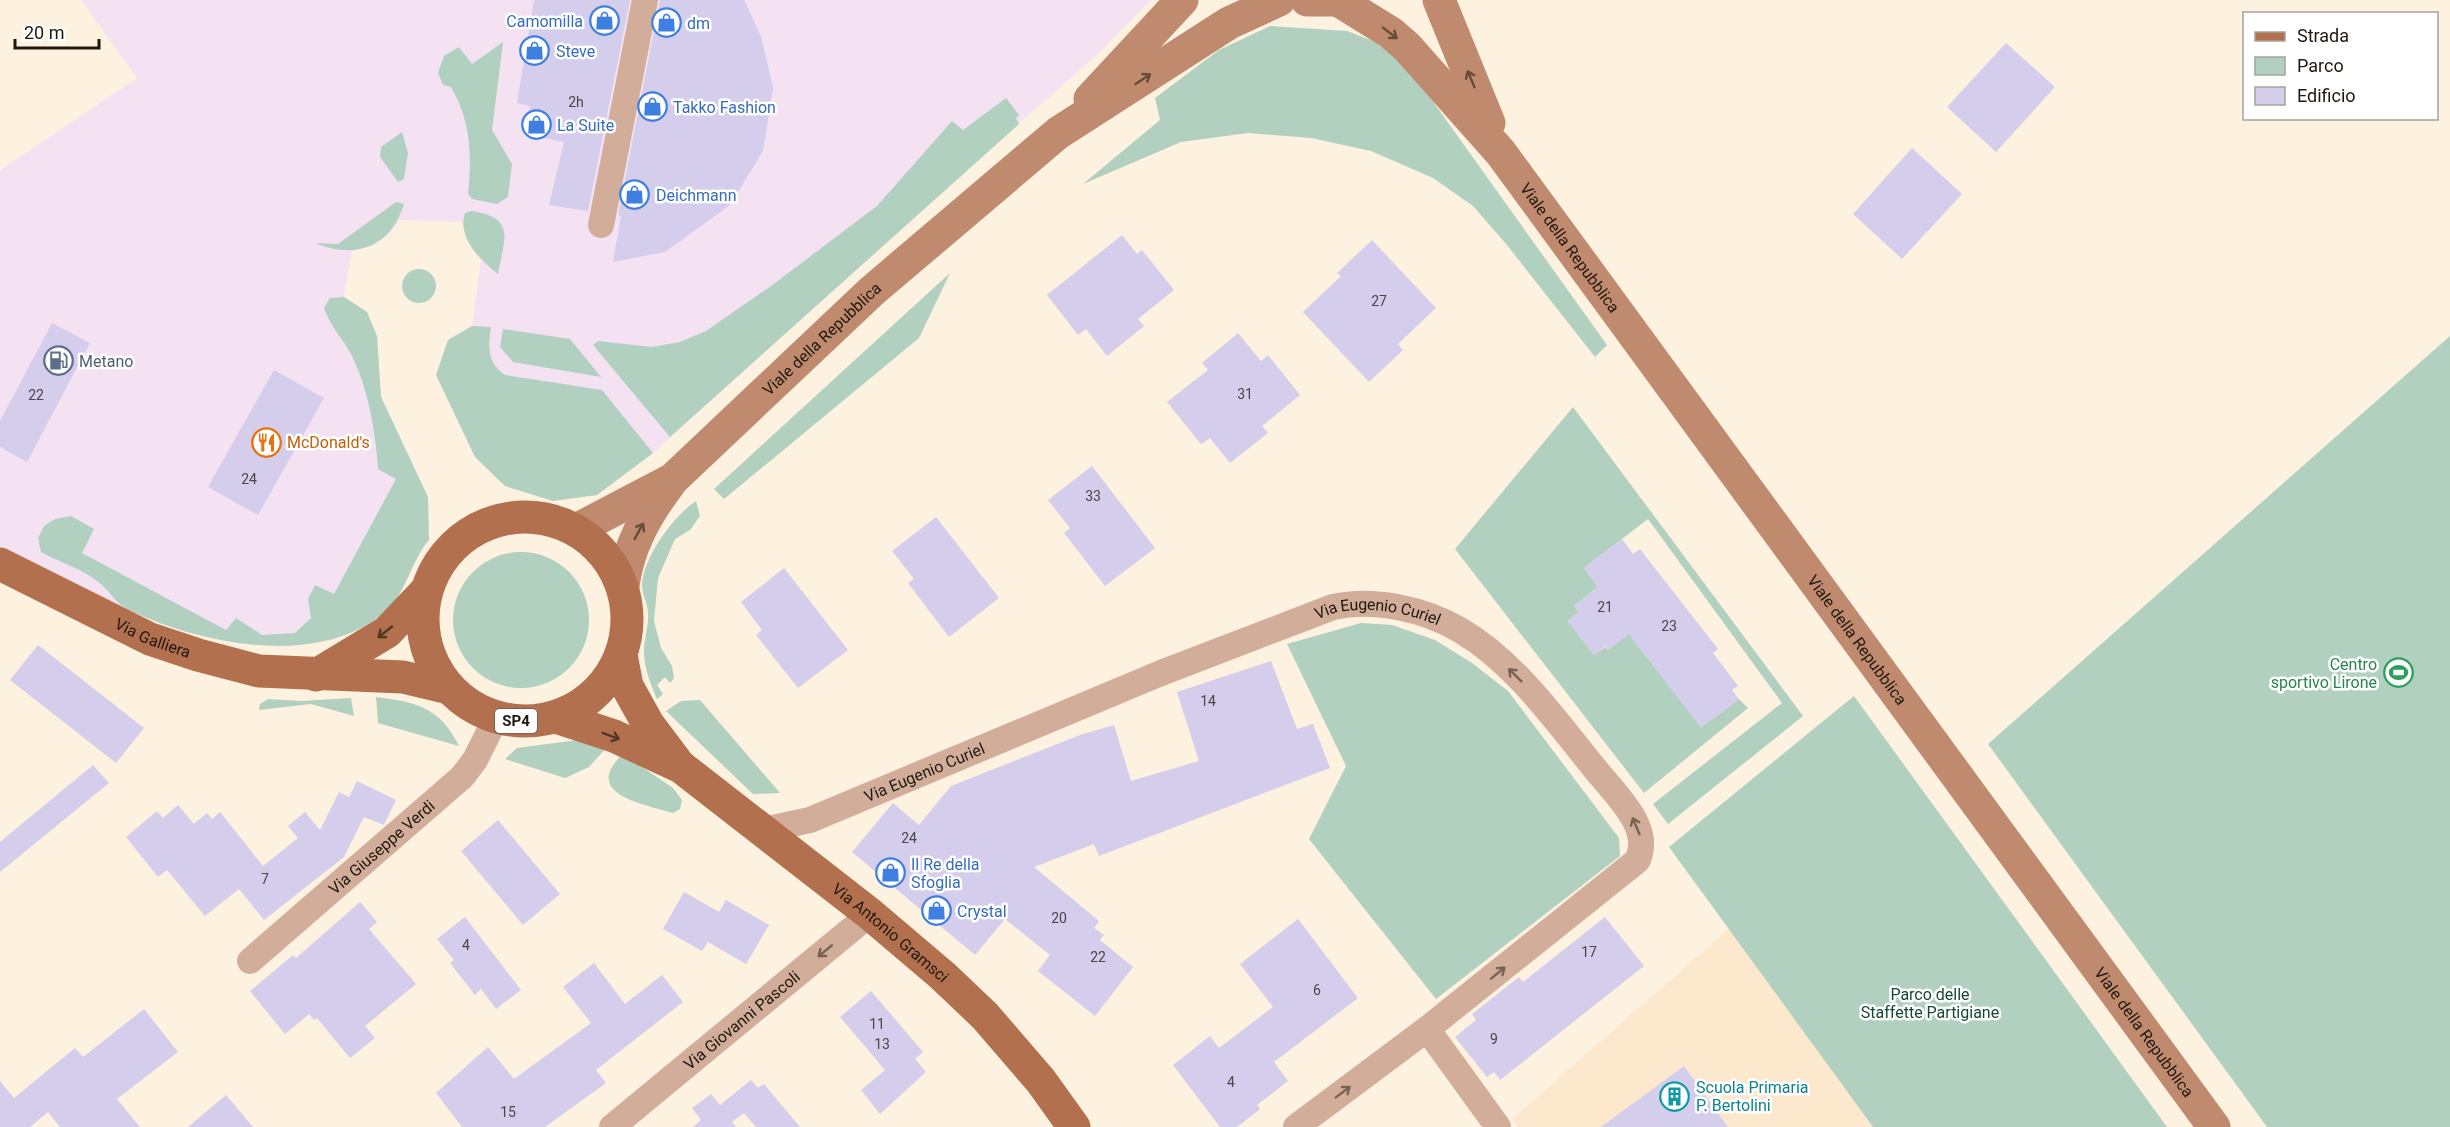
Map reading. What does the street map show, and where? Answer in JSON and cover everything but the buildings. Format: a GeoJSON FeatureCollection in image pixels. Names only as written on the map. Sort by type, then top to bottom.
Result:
{"type":"FeatureCollection","features":[{"type":"Feature","properties":{"kind":"main road","name":"SP4"},"geometry":{"type":"LineString","coordinates":[[517,516],[535,517],[576,530],[596,544],[607,557],[623,586],[627,609],[627,633],[621,655],[602,687],[573,710],[556,717],[526,722],[496,718],[462,701],[449,688],[430,659],[422,626],[426,591],[434,571],[447,552],[467,534],[491,522],[517,516]]}},
{"type":"Feature","properties":{"kind":"main road","name":"Via Galliera"},"geometry":{"type":"LineString","coordinates":[[0,564],[150,639],[259,671],[404,677],[449,688]]}},
{"type":"Feature","properties":{"kind":"main road"},"geometry":{"type":"LineString","coordinates":[[316,675],[387,632],[426,591]]}},
{"type":"Feature","properties":{"kind":"main road","name":"Via Antonio Gramsci"},"geometry":{"type":"LineString","coordinates":[[621,655],[627,686],[648,724],[681,768]]}},
{"type":"Feature","properties":{"kind":"main road","name":"Via Antonio Gramsci"},"geometry":{"type":"LineString","coordinates":[[556,717],[614,736],[681,768],[870,914],[944,976],[984,1016],[1041,1082],[1074,1127]]}},
{"type":"Feature","properties":{"kind":"street"},"geometry":{"type":"LineString","coordinates":[[601,225],[645,0]]}},
{"type":"Feature","properties":{"kind":"street","name":"Viale della Repubblica"},"geometry":{"type":"LineString","coordinates":[[1058,134],[1182,0]]}},
{"type":"Feature","properties":{"kind":"street","name":"Viale della Repubblica"},"geometry":{"type":"LineString","coordinates":[[576,530],[673,479],[872,291],[1058,134],[1228,23],[1279,0]]}},
{"type":"Feature","properties":{"kind":"street"},"geometry":{"type":"LineString","coordinates":[[1307,0],[1344,1]]}},
{"type":"Feature","properties":{"kind":"street","name":"Viale della Repubblica"},"geometry":{"type":"LineString","coordinates":[[1439,0],[1501,153]]}},
{"type":"Feature","properties":{"kind":"street","name":"Viale della Repubblica"},"geometry":{"type":"LineString","coordinates":[[1344,1],[1391,33],[1407,47],[1501,153],[2214,1127]]}},
{"type":"Feature","properties":{"kind":"street"},"geometry":{"type":"LineString","coordinates":[[623,586],[626,564],[635,537],[673,479]]}},
{"type":"Feature","properties":{"kind":"street","name":"Via Eugenio Curiel"},"geometry":{"type":"LineString","coordinates":[[763,830],[810,820],[1037,727],[1161,673],[1333,607],[1344,605],[1389,606],[1425,614],[1460,630],[1491,651],[1529,689],[1630,814],[1643,844],[1638,860],[1427,1029],[1296,1127]]}},
{"type":"Feature","properties":{"kind":"street","name":"Via Giuseppe Verdi"},"geometry":{"type":"LineString","coordinates":[[250,961],[462,777],[475,760],[496,718]]}},
{"type":"Feature","properties":{"kind":"street","name":"Via Giovanni Pascoli"},"geometry":{"type":"LineString","coordinates":[[612,1127],[870,914]]}},
{"type":"Feature","properties":{"kind":"street"},"geometry":{"type":"LineString","coordinates":[[1427,1029],[1497,1127]]}},
{"type":"Feature","properties":{"kind":"shaded area"},"geometry":{"type":"Polygon","coordinates":[[[81,0],[1151,0],[1094,58],[653,453],[597,495],[553,501],[505,486],[475,457],[436,375],[448,340],[472,326],[481,260],[467,240],[462,222],[400,220],[387,236],[370,246],[352,251],[344,297],[367,312],[377,336],[381,397],[428,497],[429,540],[417,554],[401,592],[367,625],[343,636],[290,647],[235,643],[182,631],[102,600],[0,547],[0,170],[137,78],[81,0]]]}},
{"type":"Feature","properties":{"kind":"shaded area"},"geometry":{"type":"Polygon","coordinates":[[[1730,928],[1873,1127],[1518,1127],[1512,1119],[1730,928]]]}},
{"type":"Feature","properties":{"kind":"green space"},"geometry":{"type":"Polygon","coordinates":[[[1270,26],[1347,31],[1386,46],[1429,96],[1607,345],[1595,357],[1507,245],[1473,206],[1433,178],[1371,151],[1311,138],[1248,133],[1181,142],[1083,184],[1160,120],[1155,98],[1219,50],[1270,26]]]}},
{"type":"Feature","properties":{"kind":"green space"},"geometry":{"type":"Polygon","coordinates":[[[503,42],[492,130],[512,164],[508,197],[497,204],[472,199],[468,194],[470,152],[463,113],[451,87],[443,85],[438,73],[444,56],[459,47],[472,64],[503,42]]]}},
{"type":"Feature","properties":{"kind":"green space"},"geometry":{"type":"Polygon","coordinates":[[[1006,98],[1019,115],[1016,118],[1019,124],[670,437],[593,345],[598,341],[652,347],[680,342],[706,331],[771,286],[877,206],[952,121],[963,130],[1006,98]]]}},
{"type":"Feature","properties":{"kind":"green space"},"geometry":{"type":"Polygon","coordinates":[[[402,132],[408,153],[404,179],[398,182],[380,157],[381,147],[402,132]]]}},
{"type":"Feature","properties":{"kind":"green space"},"geometry":{"type":"Polygon","coordinates":[[[396,202],[404,204],[398,219],[381,240],[370,246],[344,250],[315,243],[338,244],[396,202]]]}},
{"type":"Feature","properties":{"kind":"green space"},"geometry":{"type":"Polygon","coordinates":[[[472,211],[486,214],[502,225],[504,241],[498,274],[484,262],[467,240],[463,222],[465,213],[472,211]]]}},
{"type":"Feature","properties":{"kind":"green space"},"geometry":{"type":"Polygon","coordinates":[[[419,269],[431,274],[436,286],[431,298],[419,303],[407,298],[402,286],[407,274],[419,269]]]}},
{"type":"Feature","properties":{"kind":"green space"},"geometry":{"type":"Polygon","coordinates":[[[950,273],[919,338],[724,499],[714,489],[950,273]]]}},
{"type":"Feature","properties":{"kind":"green space"},"geometry":{"type":"Polygon","coordinates":[[[344,297],[367,312],[377,336],[381,397],[428,497],[429,540],[399,594],[387,610],[360,629],[329,640],[295,645],[259,645],[224,641],[156,622],[127,609],[95,579],[41,552],[38,538],[44,526],[55,519],[71,516],[94,529],[82,553],[226,630],[236,618],[262,635],[295,633],[311,618],[308,599],[315,585],[334,594],[396,479],[378,469],[373,425],[363,383],[352,356],[324,308],[330,298],[344,297]]]}},
{"type":"Feature","properties":{"kind":"green space"},"geometry":{"type":"Polygon","coordinates":[[[472,326],[491,327],[490,354],[495,365],[505,375],[602,390],[653,453],[597,495],[553,501],[505,486],[475,457],[436,375],[448,340],[472,326]]]}},
{"type":"Feature","properties":{"kind":"green space"},"geometry":{"type":"Polygon","coordinates":[[[503,329],[570,339],[601,377],[513,362],[500,347],[503,329]]]}},
{"type":"Feature","properties":{"kind":"green space"},"geometry":{"type":"Polygon","coordinates":[[[2450,336],[2450,1127],[2267,1127],[1988,744],[2450,336]]]}},
{"type":"Feature","properties":{"kind":"green space"},"geometry":{"type":"Polygon","coordinates":[[[1573,407],[1803,716],[1668,824],[1653,804],[1782,703],[1648,519],[1584,568],[1598,587],[1574,606],[1579,612],[1568,621],[1594,655],[1605,647],[1608,650],[1629,634],[1701,727],[1739,699],[1748,708],[1644,793],[1455,549],[1573,407]]]}},
{"type":"Feature","properties":{"kind":"green space"},"geometry":{"type":"Polygon","coordinates":[[[696,501],[700,516],[690,530],[675,539],[658,578],[654,621],[661,648],[672,666],[674,678],[670,683],[665,677],[657,685],[663,694],[657,699],[647,672],[644,655],[648,610],[642,589],[644,574],[661,538],[678,517],[696,501]]]}},
{"type":"Feature","properties":{"kind":"green space"},"geometry":{"type":"Polygon","coordinates":[[[521,552],[547,557],[559,563],[569,572],[578,582],[584,594],[589,620],[584,646],[578,658],[569,668],[559,677],[547,683],[521,688],[495,683],[483,677],[473,668],[464,658],[458,646],[453,620],[458,594],[464,582],[473,572],[483,563],[495,557],[521,552]]]}},
{"type":"Feature","properties":{"kind":"green space"},"geometry":{"type":"Polygon","coordinates":[[[1361,623],[1392,625],[1435,640],[1472,663],[1508,691],[1619,838],[1620,856],[1436,999],[1309,839],[1346,766],[1287,644],[1361,623]]]}},
{"type":"Feature","properties":{"kind":"green space","name":"Parco delle Staffette Partigiane"},"geometry":{"type":"Polygon","coordinates":[[[1854,696],[2167,1127],[1873,1127],[1669,847],[1854,696]]]}},
{"type":"Feature","properties":{"kind":"green space"},"geometry":{"type":"Polygon","coordinates":[[[376,697],[403,701],[425,709],[444,723],[459,746],[378,723],[376,697]]]}},
{"type":"Feature","properties":{"kind":"green space"},"geometry":{"type":"Polygon","coordinates":[[[351,698],[354,716],[311,704],[259,710],[260,704],[268,699],[302,701],[351,698]]]}},
{"type":"Feature","properties":{"kind":"green space"},"geometry":{"type":"Polygon","coordinates":[[[700,700],[780,793],[753,794],[666,711],[681,701],[700,700]]]}},
{"type":"Feature","properties":{"kind":"green space"},"geometry":{"type":"Polygon","coordinates":[[[578,740],[607,747],[589,767],[565,778],[505,759],[517,748],[578,740]]]}},
{"type":"Feature","properties":{"kind":"green space"},"geometry":{"type":"Polygon","coordinates":[[[623,754],[673,788],[682,800],[680,809],[673,813],[647,806],[621,795],[612,788],[609,779],[612,768],[623,754]]]}},
{"type":"Feature","properties":{"kind":"place","name":"Camomilla"},"geometry":{"type":"Point","coordinates":[604,21]}},
{"type":"Feature","properties":{"kind":"place","name":"dm"},"geometry":{"type":"Point","coordinates":[666,23]}},
{"type":"Feature","properties":{"kind":"place","name":"Steve"},"geometry":{"type":"Point","coordinates":[535,51]}},
{"type":"Feature","properties":{"kind":"place","name":"Takko Fashion"},"geometry":{"type":"Point","coordinates":[652,107]}},
{"type":"Feature","properties":{"kind":"place","name":"La Suite"},"geometry":{"type":"Point","coordinates":[536,125]}},
{"type":"Feature","properties":{"kind":"place","name":"Deichmann"},"geometry":{"type":"Point","coordinates":[635,195]}},
{"type":"Feature","properties":{"kind":"place","name":"Metano"},"geometry":{"type":"Point","coordinates":[58,361]}},
{"type":"Feature","properties":{"kind":"place","name":"McDonald's"},"geometry":{"type":"Point","coordinates":[266,442]}},
{"type":"Feature","properties":{"kind":"place","name":"Centro sportivo Lirone"},"geometry":{"type":"Point","coordinates":[2398,673]}},
{"type":"Feature","properties":{"kind":"place","name":"Il Re della Sfoglia"},"geometry":{"type":"Point","coordinates":[890,873]}},
{"type":"Feature","properties":{"kind":"place","name":"Crystal"},"geometry":{"type":"Point","coordinates":[936,911]}},
{"type":"Feature","properties":{"kind":"place","name":"Scuola Primaria P. Bertolini"},"geometry":{"type":"Point","coordinates":[1675,1096]}}]}
